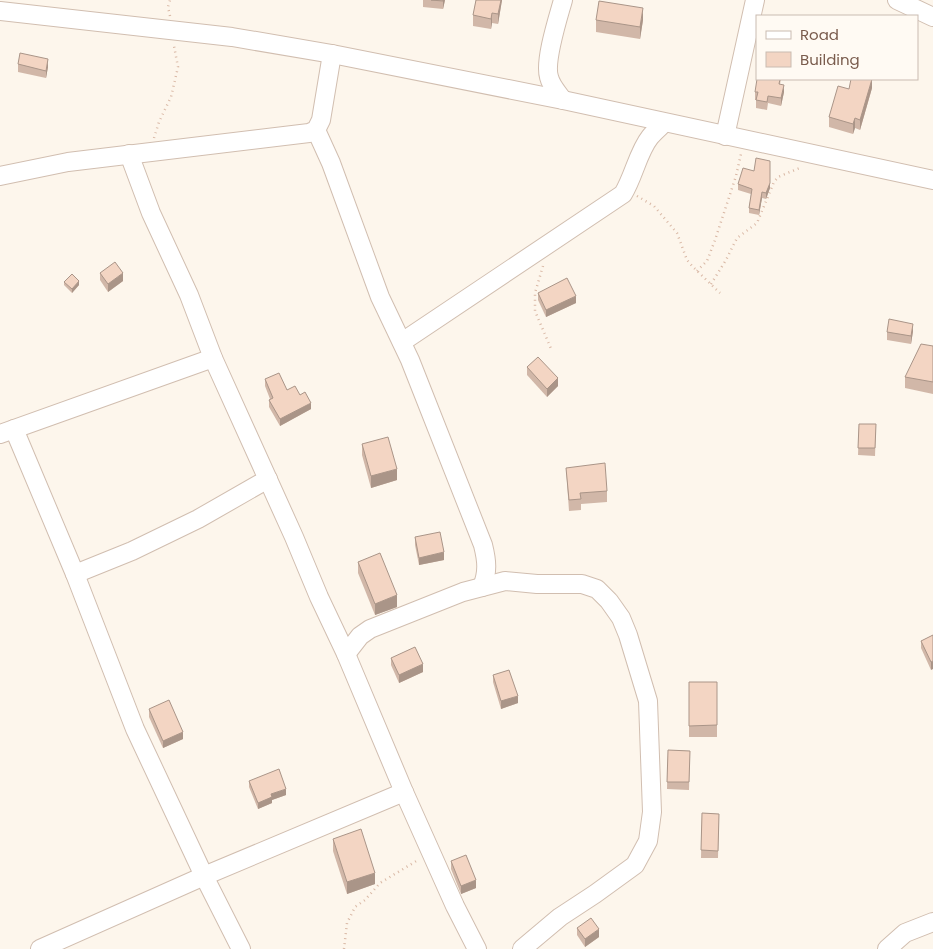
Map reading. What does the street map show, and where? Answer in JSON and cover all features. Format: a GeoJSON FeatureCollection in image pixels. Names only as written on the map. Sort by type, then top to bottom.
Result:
{"type":"FeatureCollection","features":[{"type":"Feature","properties":{"kind":"street"},"geometry":{"type":"LineString","coordinates":[[563,0],[548,62],[550,82],[563,100]]}},
{"type":"Feature","properties":{"kind":"street"},"geometry":{"type":"LineString","coordinates":[[733,138],[755,0]]}},
{"type":"Feature","properties":{"kind":"street"},"geometry":{"type":"LineString","coordinates":[[896,0],[933,17]]}},
{"type":"Feature","properties":{"kind":"street"},"geometry":{"type":"LineString","coordinates":[[4,7],[28,7],[170,30],[232,37],[332,54],[563,100],[628,116],[933,180]]}},
{"type":"Feature","properties":{"kind":"street"},"geometry":{"type":"LineString","coordinates":[[0,176],[68,162],[309,133],[316,130],[322,120],[332,54]]}},
{"type":"Feature","properties":{"kind":"street"},"geometry":{"type":"LineString","coordinates":[[516,91],[537,79],[548,62]]}},
{"type":"Feature","properties":{"kind":"street"},"geometry":{"type":"LineString","coordinates":[[628,116],[638,134],[641,154]]}},
{"type":"Feature","properties":{"kind":"street"},"geometry":{"type":"LineString","coordinates":[[402,342],[623,194],[650,136],[664,123]]}},
{"type":"Feature","properties":{"kind":"street"},"geometry":{"type":"LineString","coordinates":[[316,130],[331,164],[380,297],[402,342],[462,487],[483,545],[487,567],[482,587]]}},
{"type":"Feature","properties":{"kind":"street"},"geometry":{"type":"LineString","coordinates":[[129,154],[151,214],[189,295],[213,358],[346,654],[404,792],[477,949]]}},
{"type":"Feature","properties":{"kind":"street"},"geometry":{"type":"LineString","coordinates":[[213,358],[7,432],[75,574],[136,729],[204,876],[241,949]]}},
{"type":"Feature","properties":{"kind":"street"},"geometry":{"type":"LineString","coordinates":[[75,574],[132,551],[190,523],[268,479]]}},
{"type":"Feature","properties":{"kind":"street"},"geometry":{"type":"LineString","coordinates":[[346,654],[360,636],[370,629],[464,592],[505,581],[537,584],[582,584],[597,589],[620,618],[628,635],[648,701],[652,812],[648,841],[635,865],[560,917],[522,949]]}},
{"type":"Feature","properties":{"kind":"street"},"geometry":{"type":"LineString","coordinates":[[40,949],[204,876],[404,792]]}},
{"type":"Feature","properties":{"kind":"street"},"geometry":{"type":"LineString","coordinates":[[887,949],[905,933],[933,922]]}},
{"type":"Feature","properties":{"kind":"path"},"geometry":{"type":"LineString","coordinates":[[153,152],[155,134],[171,98],[178,67],[170,30]]}},
{"type":"Feature","properties":{"kind":"path"},"geometry":{"type":"LineString","coordinates":[[697,272],[707,261],[728,204],[740,160],[733,138]]}},
{"type":"Feature","properties":{"kind":"path"},"geometry":{"type":"LineString","coordinates":[[711,284],[737,238],[757,223],[774,182],[778,177],[821,156]]}},
{"type":"Feature","properties":{"kind":"path"},"geometry":{"type":"LineString","coordinates":[[634,170],[634,191],[638,197],[654,206],[677,233],[687,260],[720,293]]}},
{"type":"Feature","properties":{"kind":"path"},"geometry":{"type":"LineString","coordinates":[[551,241],[534,302],[535,311],[552,351]]}},
{"type":"Feature","properties":{"kind":"path"},"geometry":{"type":"LineString","coordinates":[[344,949],[347,923],[355,907],[365,900],[380,882],[432,853]]}},
{"type":"Feature","properties":{"kind":"building"},"geometry":{"type":"Polygon","coordinates":[[[476,0],[501,0],[498,14],[492,13],[491,19],[473,15],[476,0]]]}},
{"type":"Feature","properties":{"kind":"building"},"geometry":{"type":"Polygon","coordinates":[[[599,1],[643,8],[640,27],[596,20],[599,1]]]}},
{"type":"Feature","properties":{"kind":"building"},"geometry":{"type":"Polygon","coordinates":[[[20,53],[48,59],[46,71],[18,64],[20,53]]]}},
{"type":"Feature","properties":{"kind":"building"},"geometry":{"type":"Polygon","coordinates":[[[757,80],[780,80],[779,84],[784,85],[781,98],[768,96],[767,102],[756,100],[758,92],[755,92],[757,80]]]}},
{"type":"Feature","properties":{"kind":"building"},"geometry":{"type":"Polygon","coordinates":[[[851,80],[872,80],[860,120],[855,118],[853,124],[829,117],[838,86],[849,89],[851,80]]]}},
{"type":"Feature","properties":{"kind":"building"},"geometry":{"type":"Polygon","coordinates":[[[756,158],[770,161],[770,183],[766,193],[762,192],[759,210],[749,208],[752,189],[738,184],[743,168],[754,171],[756,158]]]}},
{"type":"Feature","properties":{"kind":"building"},"geometry":{"type":"Polygon","coordinates":[[[115,262],[123,273],[108,284],[100,273],[115,262]]]}},
{"type":"Feature","properties":{"kind":"building"},"geometry":{"type":"Polygon","coordinates":[[[72,274],[79,281],[72,289],[64,282],[72,274]]]}},
{"type":"Feature","properties":{"kind":"building"},"geometry":{"type":"Polygon","coordinates":[[[567,278],[576,296],[546,310],[538,293],[567,278]]]}},
{"type":"Feature","properties":{"kind":"building"},"geometry":{"type":"Polygon","coordinates":[[[889,319],[913,324],[911,336],[887,332],[889,319]]]}},
{"type":"Feature","properties":{"kind":"building"},"geometry":{"type":"Polygon","coordinates":[[[921,344],[933,346],[933,382],[905,377],[921,344]]]}},
{"type":"Feature","properties":{"kind":"building"},"geometry":{"type":"Polygon","coordinates":[[[538,357],[558,378],[547,389],[527,367],[538,357]]]}},
{"type":"Feature","properties":{"kind":"building"},"geometry":{"type":"Polygon","coordinates":[[[279,373],[287,390],[295,386],[300,395],[305,392],[311,403],[280,419],[269,400],[273,398],[265,379],[279,373]]]}},
{"type":"Feature","properties":{"kind":"building"},"geometry":{"type":"Polygon","coordinates":[[[859,424],[876,424],[875,448],[858,448],[859,424]]]}},
{"type":"Feature","properties":{"kind":"building"},"geometry":{"type":"Polygon","coordinates":[[[388,437],[397,469],[371,476],[362,444],[388,437]]]}},
{"type":"Feature","properties":{"kind":"building"},"geometry":{"type":"Polygon","coordinates":[[[605,463],[607,491],[580,493],[581,499],[569,500],[566,468],[605,463]]]}},
{"type":"Feature","properties":{"kind":"building"},"geometry":{"type":"Polygon","coordinates":[[[440,532],[444,552],[419,558],[415,537],[440,532]]]}},
{"type":"Feature","properties":{"kind":"building"},"geometry":{"type":"Polygon","coordinates":[[[380,553],[397,595],[375,604],[358,562],[380,553]]]}},
{"type":"Feature","properties":{"kind":"building"},"geometry":{"type":"Polygon","coordinates":[[[933,635],[933,661],[931,662],[921,641],[933,635]]]}},
{"type":"Feature","properties":{"kind":"building"},"geometry":{"type":"Polygon","coordinates":[[[415,647],[423,664],[399,675],[391,658],[415,647]]]}},
{"type":"Feature","properties":{"kind":"building"},"geometry":{"type":"Polygon","coordinates":[[[509,670],[518,696],[501,701],[493,675],[509,670]]]}},
{"type":"Feature","properties":{"kind":"building"},"geometry":{"type":"Polygon","coordinates":[[[689,682],[717,682],[717,725],[689,726],[689,682]]]}},
{"type":"Feature","properties":{"kind":"building"},"geometry":{"type":"Polygon","coordinates":[[[169,700],[183,732],[163,741],[149,709],[169,700]]]}},
{"type":"Feature","properties":{"kind":"building"},"geometry":{"type":"Polygon","coordinates":[[[668,750],[690,751],[689,782],[667,782],[668,750]]]}},
{"type":"Feature","properties":{"kind":"building"},"geometry":{"type":"Polygon","coordinates":[[[279,769],[286,789],[271,794],[272,797],[258,803],[249,781],[279,769]]]}},
{"type":"Feature","properties":{"kind":"building"},"geometry":{"type":"Polygon","coordinates":[[[702,813],[719,814],[718,851],[701,850],[702,813]]]}},
{"type":"Feature","properties":{"kind":"building"},"geometry":{"type":"Polygon","coordinates":[[[361,829],[375,873],[347,882],[333,839],[361,829]]]}},
{"type":"Feature","properties":{"kind":"building"},"geometry":{"type":"Polygon","coordinates":[[[466,855],[476,880],[461,886],[451,861],[466,855]]]}},
{"type":"Feature","properties":{"kind":"building"},"geometry":{"type":"Polygon","coordinates":[[[591,918],[599,929],[585,939],[577,928],[591,918]]]}}]}
